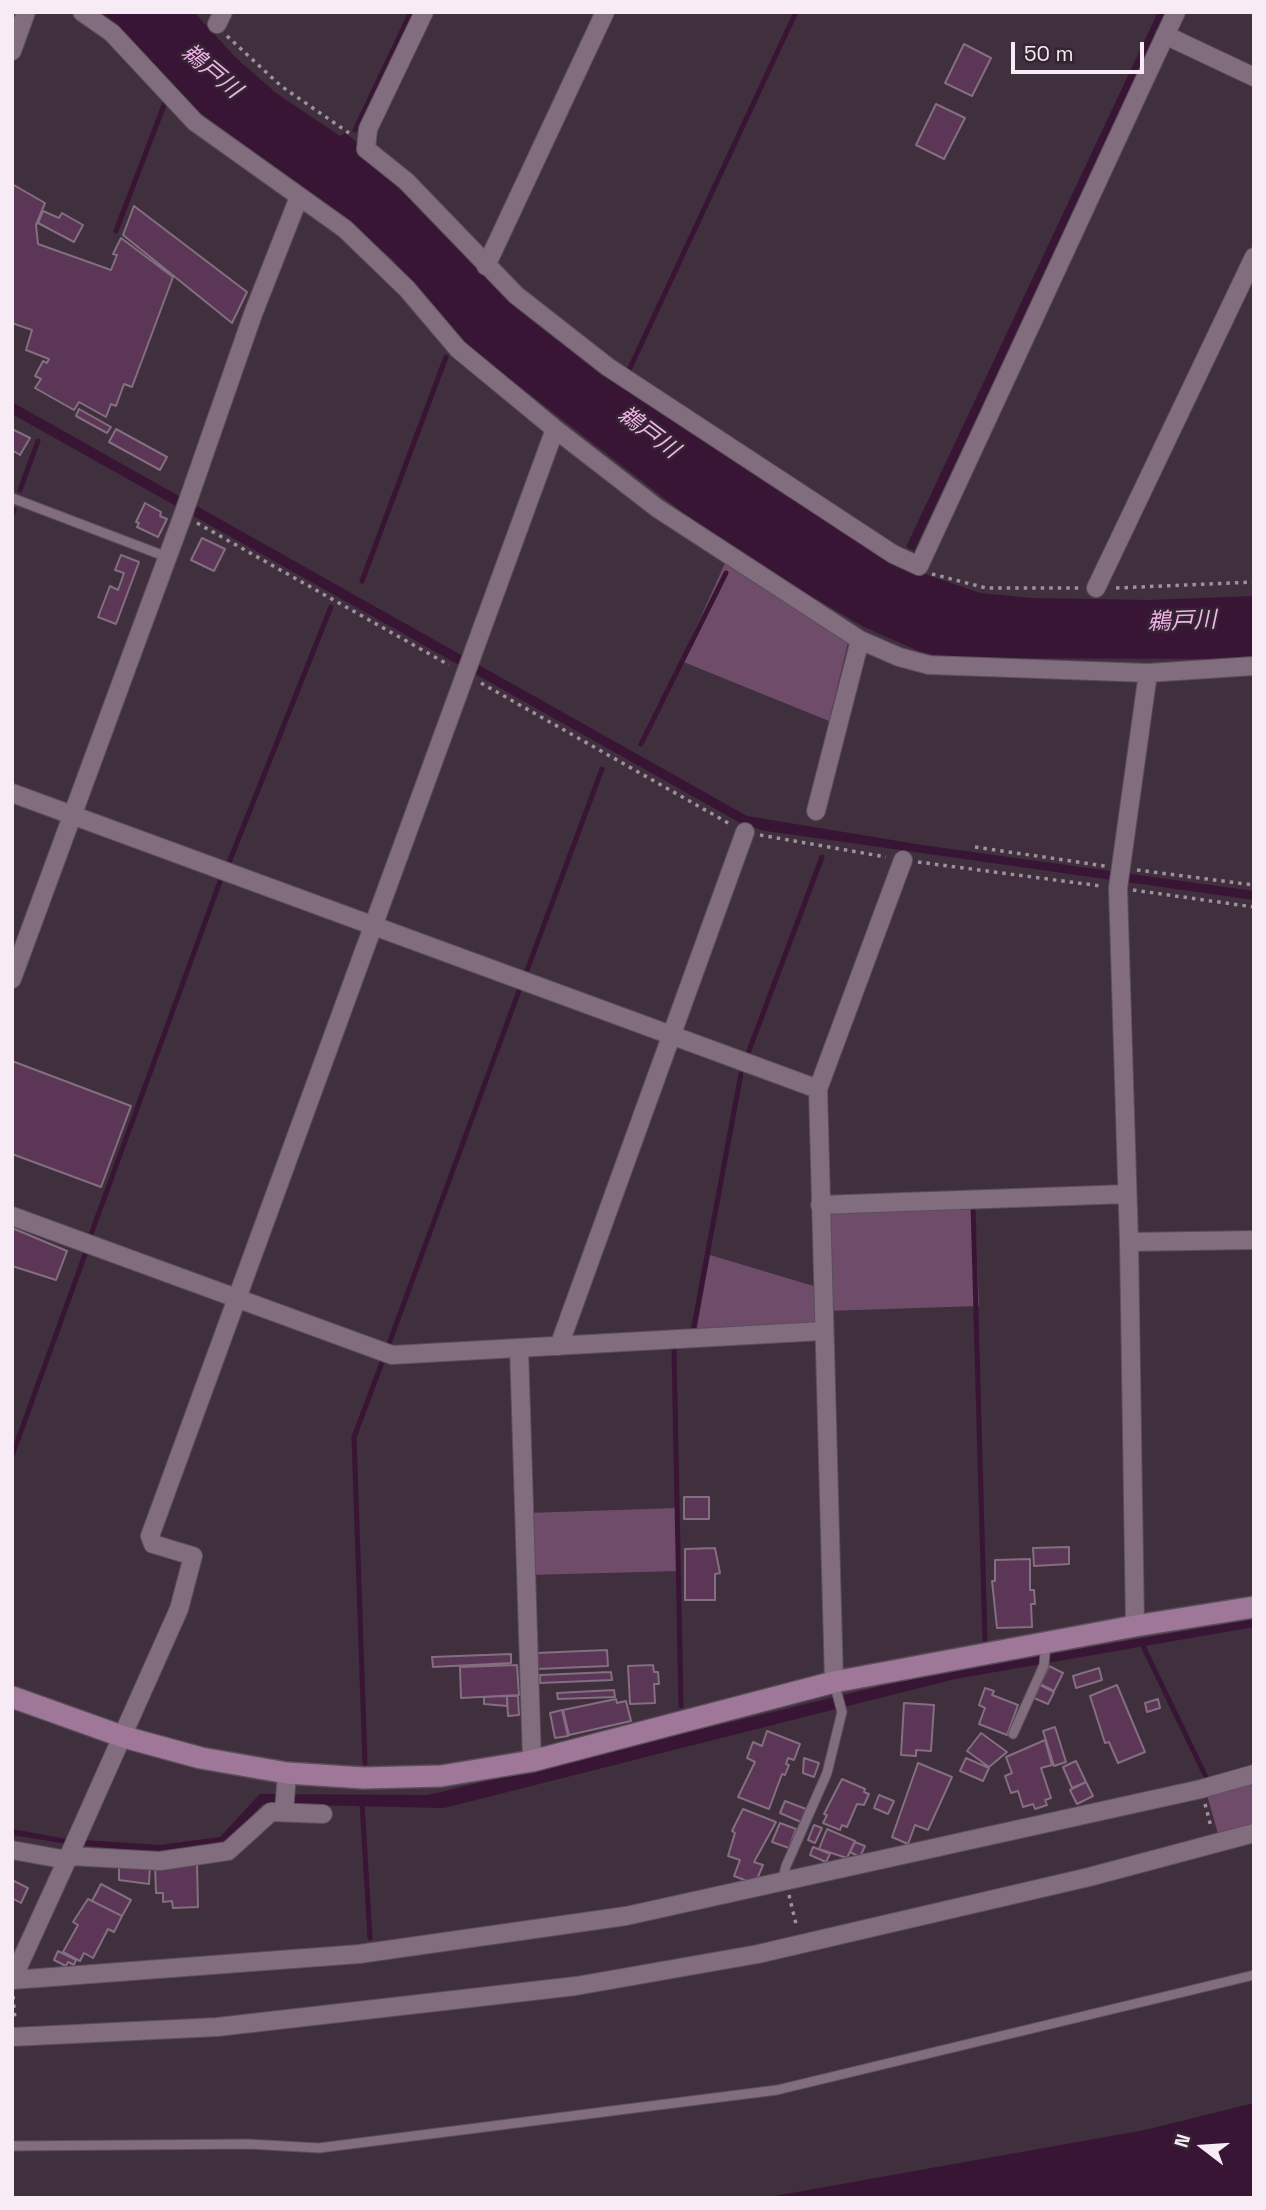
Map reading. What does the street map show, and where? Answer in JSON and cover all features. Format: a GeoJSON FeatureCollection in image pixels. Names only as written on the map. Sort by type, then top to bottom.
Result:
{"type":"FeatureCollection","features":[{"type":"Feature","properties":{"kind":"street"},"geometry":{"type":"LineString","coordinates":[[12,51],[26,12]]}},
{"type":"Feature","properties":{"kind":"street"},"geometry":{"type":"LineString","coordinates":[[82,12],[112,33],[195,122],[345,229],[407,289],[458,349],[555,429],[657,508],[860,640],[899,657],[929,665],[1148,673],[1254,666]]}},
{"type":"Feature","properties":{"kind":"street"},"geometry":{"type":"LineString","coordinates":[[424,12],[368,129],[366,149],[407,181],[485,267],[516,295],[608,367],[893,554],[919,566],[1176,12]]}},
{"type":"Feature","properties":{"kind":"street"},"geometry":{"type":"LineString","coordinates":[[485,267],[605,12]]}},
{"type":"Feature","properties":{"kind":"street"},"geometry":{"type":"LineString","coordinates":[[1165,35],[1254,76]]}},
{"type":"Feature","properties":{"kind":"street"},"geometry":{"type":"LineString","coordinates":[[12,979],[186,507],[253,314],[299,197]]}},
{"type":"Feature","properties":{"kind":"street"},"geometry":{"type":"LineString","coordinates":[[1096,589],[1254,257]]}},
{"type":"Feature","properties":{"kind":"street"},"geometry":{"type":"LineString","coordinates":[[555,429],[150,1536],[153,1544],[193,1556],[180,1609],[15,1976],[371,1952],[626,1916],[1201,1789],[1254,1774]]}},
{"type":"Feature","properties":{"kind":"street"},"geometry":{"type":"LineString","coordinates":[[816,811],[860,640]]}},
{"type":"Feature","properties":{"kind":"street"},"geometry":{"type":"LineString","coordinates":[[1135,1626],[1129,1242],[1119,881],[1148,673]]}},
{"type":"Feature","properties":{"kind":"street"},"geometry":{"type":"LineString","coordinates":[[12,793],[818,1089]]}},
{"type":"Feature","properties":{"kind":"street"},"geometry":{"type":"LineString","coordinates":[[559,1346],[745,832]]}},
{"type":"Feature","properties":{"kind":"street"},"geometry":{"type":"LineString","coordinates":[[834,1682],[822,1331],[818,1089],[903,860]]}},
{"type":"Feature","properties":{"kind":"street"},"geometry":{"type":"LineString","coordinates":[[820,1205],[1127,1194]]}},
{"type":"Feature","properties":{"kind":"street"},"geometry":{"type":"LineString","coordinates":[[12,1216],[392,1355],[822,1331]]}},
{"type":"Feature","properties":{"kind":"street"},"geometry":{"type":"LineString","coordinates":[[1129,1242],[1254,1240]]}},
{"type":"Feature","properties":{"kind":"street"},"geometry":{"type":"LineString","coordinates":[[519,1348],[532,1761]]}},
{"type":"Feature","properties":{"kind":"street"},"geometry":{"type":"LineString","coordinates":[[12,1697],[124,1737],[287,1781],[441,1776],[532,1761],[834,1682],[1046,1647],[1135,1626],[1254,1607]]}},
{"type":"Feature","properties":{"kind":"street"},"geometry":{"type":"LineString","coordinates":[[284,1810],[287,1781]]}},
{"type":"Feature","properties":{"kind":"street"},"geometry":{"type":"LineString","coordinates":[[12,1850],[72,1850],[160,1861],[228,1851],[271,1812],[284,1810],[323,1814]]}},
{"type":"Feature","properties":{"kind":"street"},"geometry":{"type":"LineString","coordinates":[[14,2036],[217,2027],[576,1986],[800,1944],[1088,1877],[1254,1833]]}},
{"type":"Feature","properties":{"kind":"lane"},"geometry":{"type":"LineString","coordinates":[[12,498],[167,557]]}},
{"type":"Feature","properties":{"kind":"lane"},"geometry":{"type":"LineString","coordinates":[[1013,1734],[1044,1665],[1046,1647]]}},
{"type":"Feature","properties":{"kind":"lane"},"geometry":{"type":"LineString","coordinates":[[784,1883],[786,1866],[827,1773],[842,1713],[834,1682]]}},
{"type":"Feature","properties":{"kind":"lane"},"geometry":{"type":"LineString","coordinates":[[12,2146],[248,2144],[319,2148],[776,2090],[1254,1975]]}},
{"type":"Feature","properties":{"kind":"path"},"geometry":{"type":"LineString","coordinates":[[220,18],[245,56],[281,86],[358,139],[366,149]]}},
{"type":"Feature","properties":{"kind":"path"},"geometry":{"type":"LineString","coordinates":[[186,507],[465,674],[745,832],[903,860],[1119,881],[1254,907]]}},
{"type":"Feature","properties":{"kind":"path"},"geometry":{"type":"LineString","coordinates":[[1201,1789],[1216,1843]]}},
{"type":"Feature","properties":{"kind":"path"},"geometry":{"type":"LineString","coordinates":[[784,1883],[800,1944]]}},
{"type":"Feature","properties":{"kind":"path"},"geometry":{"type":"LineString","coordinates":[[14,2036],[15,1976]]}},
{"type":"Feature","properties":{"kind":"shaded area"},"geometry":{"type":"Polygon","coordinates":[[[725,563],[848,643],[829,721],[681,661],[725,563]]]}},
{"type":"Feature","properties":{"kind":"shaded area"},"geometry":{"type":"Polygon","coordinates":[[[975,1209],[979,1306],[827,1311],[825,1214],[975,1209]]]}},
{"type":"Feature","properties":{"kind":"shaded area"},"geometry":{"type":"Polygon","coordinates":[[[710,1255],[817,1287],[816,1325],[696,1333],[710,1255]]]}},
{"type":"Feature","properties":{"kind":"shaded area"},"geometry":{"type":"Polygon","coordinates":[[[677,1508],[678,1571],[530,1575],[527,1513],[677,1508]]]}},
{"type":"Feature","properties":{"kind":"shaded area"},"geometry":{"type":"Polygon","coordinates":[[[1254,1779],[1254,1825],[1218,1834],[1206,1791],[1254,1779]]]}},
{"type":"Feature","properties":{"kind":"water","name":"鵜戸川"},"geometry":{"type":"Polygon","coordinates":[[[99,12],[194,12],[235,57],[276,93],[340,136],[345,133],[358,143],[357,148],[400,184],[512,301],[603,374],[772,487],[898,565],[980,593],[1032,598],[1149,600],[1254,596],[1254,659],[948,658],[921,652],[864,627],[780,578],[686,515],[475,352],[456,335],[393,260],[348,222],[206,121],[99,12]]]}},
{"type":"Feature","properties":{"kind":"water"},"geometry":{"type":"Polygon","coordinates":[[[1158,12],[1168,12],[914,551],[906,547],[1158,12]]]}},
{"type":"Feature","properties":{"kind":"water"},"geometry":{"type":"Polygon","coordinates":[[[12,402],[747,816],[922,845],[1254,891],[1254,900],[766,831],[744,825],[12,414],[12,402]]]}},
{"type":"Feature","properties":{"kind":"water"},"geometry":{"type":"Polygon","coordinates":[[[1254,1619],[1254,1627],[955,1679],[444,1808],[263,1804],[225,1845],[162,1853],[68,1844],[12,1835],[12,1829],[67,1839],[160,1845],[220,1837],[260,1794],[428,1795],[927,1675],[1254,1619]]]}},
{"type":"Feature","properties":{"kind":"water"},"geometry":{"type":"Polygon","coordinates":[[[1254,2103],[1254,2198],[763,2198],[1145,2130],[1254,2103]]]}},
{"type":"Feature","properties":{"kind":"building"},"geometry":{"type":"Polygon","coordinates":[[[964,44],[991,58],[972,96],[945,83],[964,44]]]}},
{"type":"Feature","properties":{"kind":"building"},"geometry":{"type":"Polygon","coordinates":[[[936,104],[965,118],[944,159],[916,145],[936,104]]]}},
{"type":"Feature","properties":{"kind":"building"},"geometry":{"type":"Polygon","coordinates":[[[12,184],[45,203],[36,225],[38,244],[111,270],[117,255],[113,254],[121,238],[173,277],[132,387],[124,384],[116,406],[111,404],[106,417],[79,402],[74,410],[35,388],[41,379],[35,376],[43,361],[47,363],[49,359],[26,350],[32,330],[12,323],[12,184]]]}},
{"type":"Feature","properties":{"kind":"building"},"geometry":{"type":"Polygon","coordinates":[[[134,206],[247,292],[232,323],[123,235],[134,206]]]}},
{"type":"Feature","properties":{"kind":"building"},"geometry":{"type":"Polygon","coordinates":[[[43,211],[59,218],[62,213],[83,225],[74,242],[38,223],[43,211]]]}},
{"type":"Feature","properties":{"kind":"building"},"geometry":{"type":"Polygon","coordinates":[[[79,409],[111,427],[107,433],[76,416],[79,409]]]}},
{"type":"Feature","properties":{"kind":"building"},"geometry":{"type":"Polygon","coordinates":[[[12,429],[30,438],[20,455],[12,450],[12,429]]]}},
{"type":"Feature","properties":{"kind":"building"},"geometry":{"type":"Polygon","coordinates":[[[116,429],[167,457],[160,470],[109,442],[116,429]]]}},
{"type":"Feature","properties":{"kind":"building"},"geometry":{"type":"Polygon","coordinates":[[[145,503],[161,512],[160,516],[167,519],[158,537],[137,527],[139,523],[136,522],[145,503]]]}},
{"type":"Feature","properties":{"kind":"building"},"geometry":{"type":"Polygon","coordinates":[[[202,538],[225,549],[214,571],[191,560],[202,538]]]}},
{"type":"Feature","properties":{"kind":"building"},"geometry":{"type":"Polygon","coordinates":[[[121,555],[139,562],[116,624],[98,617],[110,586],[118,590],[124,573],[115,570],[121,555]]]}},
{"type":"Feature","properties":{"kind":"building"},"geometry":{"type":"Polygon","coordinates":[[[12,1061],[131,1106],[101,1187],[12,1154],[12,1061]]]}},
{"type":"Feature","properties":{"kind":"building"},"geometry":{"type":"Polygon","coordinates":[[[12,1228],[67,1251],[56,1280],[12,1266],[12,1228]]]}},
{"type":"Feature","properties":{"kind":"building"},"geometry":{"type":"Polygon","coordinates":[[[684,1497],[709,1497],[709,1519],[684,1519],[684,1497]]]}},
{"type":"Feature","properties":{"kind":"building"},"geometry":{"type":"Polygon","coordinates":[[[1069,1547],[1069,1564],[1034,1566],[1033,1548],[1069,1547]]]}},
{"type":"Feature","properties":{"kind":"building"},"geometry":{"type":"Polygon","coordinates":[[[715,1548],[720,1573],[715,1574],[715,1600],[685,1600],[685,1549],[715,1548]]]}},
{"type":"Feature","properties":{"kind":"building"},"geometry":{"type":"Polygon","coordinates":[[[1030,1559],[1030,1590],[1034,1590],[1035,1604],[1031,1604],[1032,1627],[997,1628],[992,1581],[995,1581],[995,1560],[1030,1559]]]}},
{"type":"Feature","properties":{"kind":"building"},"geometry":{"type":"Polygon","coordinates":[[[607,1650],[608,1666],[536,1669],[536,1653],[607,1650]]]}},
{"type":"Feature","properties":{"kind":"building"},"geometry":{"type":"Polygon","coordinates":[[[511,1654],[511,1663],[433,1667],[432,1657],[511,1654]]]}},
{"type":"Feature","properties":{"kind":"building"},"geometry":{"type":"Polygon","coordinates":[[[517,1665],[519,1695],[461,1698],[460,1667],[517,1665]]]}},
{"type":"Feature","properties":{"kind":"building"},"geometry":{"type":"Polygon","coordinates":[[[653,1665],[654,1672],[658,1672],[659,1684],[654,1684],[655,1703],[630,1704],[628,1666],[653,1665]]]}},
{"type":"Feature","properties":{"kind":"building"},"geometry":{"type":"Polygon","coordinates":[[[1049,1666],[1063,1673],[1054,1691],[1040,1684],[1049,1666]]]}},
{"type":"Feature","properties":{"kind":"building"},"geometry":{"type":"Polygon","coordinates":[[[1099,1668],[1102,1680],[1076,1688],[1073,1676],[1099,1668]]]}},
{"type":"Feature","properties":{"kind":"building"},"geometry":{"type":"Polygon","coordinates":[[[611,1672],[612,1680],[540,1683],[540,1675],[611,1672]]]}},
{"type":"Feature","properties":{"kind":"building"},"geometry":{"type":"Polygon","coordinates":[[[1040,1685],[1054,1692],[1048,1704],[1034,1698],[1040,1685]]]}},
{"type":"Feature","properties":{"kind":"building"},"geometry":{"type":"Polygon","coordinates":[[[1117,1685],[1145,1752],[1118,1763],[1109,1742],[1105,1743],[1090,1696],[1117,1685]]]}},
{"type":"Feature","properties":{"kind":"building"},"geometry":{"type":"Polygon","coordinates":[[[985,1688],[994,1691],[992,1695],[1018,1705],[1007,1735],[979,1724],[985,1708],[979,1705],[985,1688]]]}},
{"type":"Feature","properties":{"kind":"building"},"geometry":{"type":"Polygon","coordinates":[[[614,1690],[615,1697],[558,1699],[557,1693],[614,1690]]]}},
{"type":"Feature","properties":{"kind":"building"},"geometry":{"type":"Polygon","coordinates":[[[507,1696],[518,1696],[519,1715],[508,1716],[507,1696]]]}},
{"type":"Feature","properties":{"kind":"building"},"geometry":{"type":"Polygon","coordinates":[[[507,1696],[507,1706],[484,1704],[484,1697],[507,1696]]]}},
{"type":"Feature","properties":{"kind":"building"},"geometry":{"type":"Polygon","coordinates":[[[616,1699],[617,1703],[626,1701],[631,1721],[569,1735],[563,1710],[616,1699]]]}},
{"type":"Feature","properties":{"kind":"building"},"geometry":{"type":"Polygon","coordinates":[[[1158,1699],[1160,1708],[1147,1712],[1145,1703],[1158,1699]]]}},
{"type":"Feature","properties":{"kind":"building"},"geometry":{"type":"Polygon","coordinates":[[[904,1703],[934,1705],[931,1751],[916,1750],[916,1756],[901,1755],[904,1703]]]}},
{"type":"Feature","properties":{"kind":"building"},"geometry":{"type":"Polygon","coordinates":[[[562,1710],[568,1736],[555,1738],[550,1713],[562,1710]]]}},
{"type":"Feature","properties":{"kind":"building"},"geometry":{"type":"Polygon","coordinates":[[[1055,1727],[1066,1762],[1054,1766],[1043,1731],[1055,1727]]]}},
{"type":"Feature","properties":{"kind":"building"},"geometry":{"type":"Polygon","coordinates":[[[767,1731],[800,1744],[794,1760],[788,1758],[786,1764],[789,1765],[785,1775],[782,1774],[769,1809],[738,1797],[755,1762],[747,1758],[753,1742],[762,1746],[767,1731]]]}},
{"type":"Feature","properties":{"kind":"building"},"geometry":{"type":"Polygon","coordinates":[[[981,1733],[1007,1752],[989,1767],[967,1751],[981,1733]]]}},
{"type":"Feature","properties":{"kind":"building"},"geometry":{"type":"Polygon","coordinates":[[[1045,1740],[1052,1765],[1041,1768],[1051,1798],[1045,1800],[1047,1805],[1035,1809],[1033,1804],[1023,1807],[1018,1791],[1011,1793],[1005,1776],[1012,1773],[1006,1757],[1045,1740]]]}},
{"type":"Feature","properties":{"kind":"building"},"geometry":{"type":"Polygon","coordinates":[[[804,1758],[819,1763],[814,1777],[803,1773],[804,1758]]]}},
{"type":"Feature","properties":{"kind":"building"},"geometry":{"type":"Polygon","coordinates":[[[966,1758],[989,1768],[983,1781],[960,1771],[966,1758]]]}},
{"type":"Feature","properties":{"kind":"building"},"geometry":{"type":"Polygon","coordinates":[[[1076,1761],[1086,1782],[1072,1788],[1063,1767],[1076,1761]]]}},
{"type":"Feature","properties":{"kind":"building"},"geometry":{"type":"Polygon","coordinates":[[[918,1763],[952,1777],[928,1830],[915,1825],[908,1844],[892,1837],[918,1763]]]}},
{"type":"Feature","properties":{"kind":"building"},"geometry":{"type":"Polygon","coordinates":[[[842,1779],[865,1789],[864,1792],[869,1794],[864,1805],[857,1804],[847,1827],[842,1825],[840,1830],[823,1823],[827,1815],[824,1814],[842,1779]]]}},
{"type":"Feature","properties":{"kind":"building"},"geometry":{"type":"Polygon","coordinates":[[[1086,1782],[1093,1796],[1077,1804],[1070,1790],[1086,1782]]]}},
{"type":"Feature","properties":{"kind":"building"},"geometry":{"type":"Polygon","coordinates":[[[879,1795],[894,1801],[888,1814],[874,1808],[879,1795]]]}},
{"type":"Feature","properties":{"kind":"building"},"geometry":{"type":"Polygon","coordinates":[[[785,1801],[806,1809],[801,1822],[780,1813],[785,1801]]]}},
{"type":"Feature","properties":{"kind":"building"},"geometry":{"type":"Polygon","coordinates":[[[743,1809],[776,1822],[754,1862],[763,1865],[755,1884],[734,1876],[740,1860],[728,1856],[735,1833],[732,1831],[743,1809]]]}},
{"type":"Feature","properties":{"kind":"building"},"geometry":{"type":"Polygon","coordinates":[[[780,1823],[796,1829],[789,1848],[772,1842],[780,1823]]]}},
{"type":"Feature","properties":{"kind":"building"},"geometry":{"type":"Polygon","coordinates":[[[814,1825],[822,1828],[815,1843],[808,1840],[814,1825]]]}},
{"type":"Feature","properties":{"kind":"building"},"geometry":{"type":"Polygon","coordinates":[[[827,1829],[855,1841],[847,1858],[819,1849],[827,1829]]]}},
{"type":"Feature","properties":{"kind":"building"},"geometry":{"type":"Polygon","coordinates":[[[855,1842],[865,1846],[860,1857],[850,1852],[855,1842]]]}},
{"type":"Feature","properties":{"kind":"building"},"geometry":{"type":"Polygon","coordinates":[[[813,1847],[830,1854],[826,1862],[810,1855],[813,1847]]]}},
{"type":"Feature","properties":{"kind":"building"},"geometry":{"type":"Polygon","coordinates":[[[119,1864],[150,1865],[149,1884],[119,1880],[119,1864]]]}},
{"type":"Feature","properties":{"kind":"building"},"geometry":{"type":"Polygon","coordinates":[[[197,1864],[198,1907],[173,1908],[172,1901],[163,1902],[163,1893],[156,1893],[155,1865],[197,1864]]]}},
{"type":"Feature","properties":{"kind":"building"},"geometry":{"type":"Polygon","coordinates":[[[12,1880],[28,1888],[21,1903],[12,1898],[12,1880]]]}},
{"type":"Feature","properties":{"kind":"building"},"geometry":{"type":"Polygon","coordinates":[[[101,1884],[131,1900],[122,1916],[92,1901],[101,1884]]]}},
{"type":"Feature","properties":{"kind":"building"},"geometry":{"type":"Polygon","coordinates":[[[88,1899],[122,1916],[114,1932],[108,1929],[93,1958],[84,1953],[80,1961],[63,1952],[78,1925],[73,1922],[88,1899]]]}},
{"type":"Feature","properties":{"kind":"building"},"geometry":{"type":"Polygon","coordinates":[[[58,1951],[76,1960],[74,1965],[68,1962],[66,1966],[54,1960],[58,1951]]]}},
{"type":"Feature","properties":{"kind":"waterway"},"geometry":{"type":"LineString","coordinates":[[355,130],[411,12]]}},
{"type":"Feature","properties":{"kind":"waterway"},"geometry":{"type":"LineString","coordinates":[[630,368],[796,12]]}},
{"type":"Feature","properties":{"kind":"waterway"},"geometry":{"type":"LineString","coordinates":[[116,231],[164,105]]}},
{"type":"Feature","properties":{"kind":"waterway"},"geometry":{"type":"LineString","coordinates":[[362,581],[446,357]]}},
{"type":"Feature","properties":{"kind":"waterway"},"geometry":{"type":"LineString","coordinates":[[20,490],[38,441]]}},
{"type":"Feature","properties":{"kind":"waterway"},"geometry":{"type":"LineString","coordinates":[[12,515],[14,510]]}},
{"type":"Feature","properties":{"kind":"waterway"},"geometry":{"type":"LineString","coordinates":[[641,744],[726,573]]}},
{"type":"Feature","properties":{"kind":"waterway"},"geometry":{"type":"LineString","coordinates":[[228,865],[331,607]]}},
{"type":"Feature","properties":{"kind":"waterway"},"geometry":{"type":"LineString","coordinates":[[526,973],[602,769]]}},
{"type":"Feature","properties":{"kind":"waterway"},"geometry":{"type":"LineString","coordinates":[[747,1056],[822,857]]}},
{"type":"Feature","properties":{"kind":"waterway"},"geometry":{"type":"LineString","coordinates":[[90,1237],[222,876]]}},
{"type":"Feature","properties":{"kind":"waterway"},"geometry":{"type":"LineString","coordinates":[[387,1349],[520,988]]}},
{"type":"Feature","properties":{"kind":"waterway"},"geometry":{"type":"LineString","coordinates":[[693,1331],[741,1074]]}},
{"type":"Feature","properties":{"kind":"waterway"},"geometry":{"type":"LineString","coordinates":[[973,1204],[985,1640]]}},
{"type":"Feature","properties":{"kind":"waterway"},"geometry":{"type":"LineString","coordinates":[[12,1456],[87,1249]]}},
{"type":"Feature","properties":{"kind":"waterway"},"geometry":{"type":"LineString","coordinates":[[674,1349],[681,1706]]}},
{"type":"Feature","properties":{"kind":"waterway"},"geometry":{"type":"LineString","coordinates":[[365,1763],[354,1437],[383,1360]]}},
{"type":"Feature","properties":{"kind":"waterway"},"geometry":{"type":"LineString","coordinates":[[1143,1646],[1206,1777]]}},
{"type":"Feature","properties":{"kind":"waterway"},"geometry":{"type":"LineString","coordinates":[[362,1803],[370,1938]]}}]}
